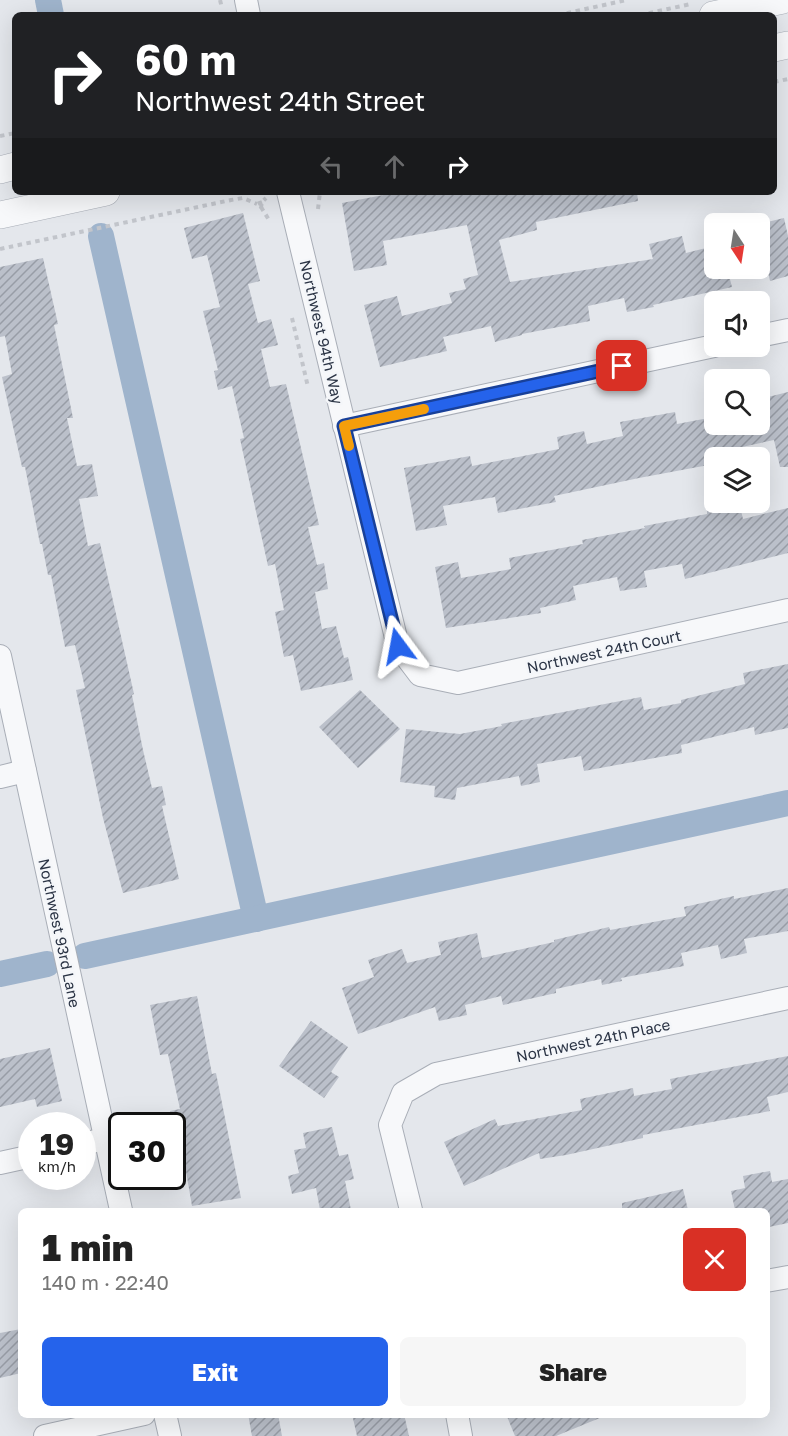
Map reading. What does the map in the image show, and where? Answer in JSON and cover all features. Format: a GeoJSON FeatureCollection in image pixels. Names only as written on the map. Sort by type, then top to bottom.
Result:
{"type":"FeatureCollection","features":[{"type":"Feature","properties":{"kind":"street"},"geometry":{"type":"LineString","coordinates":[[706,9],[783,0]]}},
{"type":"Feature","properties":{"kind":"street"},"geometry":{"type":"LineString","coordinates":[[0,215],[92,195]]}},
{"type":"Feature","properties":{"kind":"street","name":"Northwest 94th Way"},"geometry":{"type":"LineString","coordinates":[[289,195],[398,646],[420,675]]}},
{"type":"Feature","properties":{"kind":"street"},"geometry":{"type":"LineString","coordinates":[[770,334],[788,330]]}},
{"type":"Feature","properties":{"kind":"street"},"geometry":{"type":"LineString","coordinates":[[344,426],[704,348]]}},
{"type":"Feature","properties":{"kind":"street","name":"Northwest 24th Court"},"geometry":{"type":"LineString","coordinates":[[420,675],[458,683],[788,610]]}},
{"type":"Feature","properties":{"kind":"street","name":"Northwest 93rd Lane"},"geometry":{"type":"LineString","coordinates":[[0,656],[121,1208]]}},
{"type":"Feature","properties":{"kind":"street"},"geometry":{"type":"LineString","coordinates":[[0,777],[25,771]]}},
{"type":"Feature","properties":{"kind":"street","name":"Northwest 24th Place"},"geometry":{"type":"LineString","coordinates":[[411,1208],[390,1125],[403,1093],[436,1074],[788,998]]}},
{"type":"Feature","properties":{"kind":"street"},"geometry":{"type":"LineString","coordinates":[[96,1141],[105,1139]]}},
{"type":"Feature","properties":{"kind":"street"},"geometry":{"type":"LineString","coordinates":[[0,1163],[18,1159]]}},
{"type":"Feature","properties":{"kind":"street"},"geometry":{"type":"LineString","coordinates":[[770,1280],[788,1276]]}},
{"type":"Feature","properties":{"kind":"street"},"geometry":{"type":"LineString","coordinates":[[45,1436],[126,1418]]}},
{"type":"Feature","properties":{"kind":"street"},"geometry":{"type":"LineString","coordinates":[[166,1418],[170,1436]]}},
{"type":"Feature","properties":{"kind":"street"},"geometry":{"type":"LineString","coordinates":[[458,1418],[461,1436]]}},
{"type":"Feature","properties":{"kind":"path"},"geometry":{"type":"LineString","coordinates":[[572,12],[627,0]]}},
{"type":"Feature","properties":{"kind":"path"},"geometry":{"type":"LineString","coordinates":[[673,12],[706,9]]}},
{"type":"Feature","properties":{"kind":"path"},"geometry":{"type":"LineString","coordinates":[[0,249],[231,200],[243,198],[257,204]]}},
{"type":"Feature","properties":{"kind":"building"},"geometry":{"type":"Polygon","coordinates":[[[383,195],[637,195],[638,201],[536,222],[537,230],[499,240],[510,282],[653,259],[649,244],[682,236],[686,253],[704,248],[704,279],[730,279],[732,287],[704,291],[704,293],[627,312],[624,298],[588,306],[590,321],[522,334],[495,342],[491,326],[443,337],[447,351],[380,367],[364,305],[397,296],[402,316],[452,303],[449,293],[466,289],[463,279],[478,275],[467,225],[383,241],[387,265],[354,271],[342,203],[383,195]]]}},
{"type":"Feature","properties":{"kind":"building"},"geometry":{"type":"Polygon","coordinates":[[[243,213],[260,281],[248,284],[258,323],[271,319],[278,345],[261,349],[270,387],[286,384],[319,525],[308,527],[317,565],[324,563],[328,589],[315,592],[322,629],[336,626],[344,658],[348,657],[353,680],[301,691],[293,655],[284,657],[275,612],[284,610],[275,564],[268,566],[240,439],[244,438],[232,386],[218,390],[214,371],[218,370],[203,311],[220,307],[207,255],[192,259],[184,228],[243,213]]]}},
{"type":"Feature","properties":{"kind":"building"},"geometry":{"type":"Polygon","coordinates":[[[784,218],[788,236],[788,276],[770,281],[770,279],[770,221],[784,218]]]}},
{"type":"Feature","properties":{"kind":"building"},"geometry":{"type":"Polygon","coordinates":[[[43,258],[58,324],[54,325],[73,418],[67,418],[77,466],[92,464],[98,496],[79,499],[88,546],[100,543],[134,694],[132,695],[143,750],[152,788],[162,786],[166,805],[162,806],[179,879],[123,893],[103,818],[76,690],[85,688],[75,645],[65,647],[51,575],[48,575],[42,544],[40,544],[25,467],[22,467],[2,377],[12,374],[5,336],[0,337],[0,267],[43,258]]]}},
{"type":"Feature","properties":{"kind":"building"},"geometry":{"type":"Polygon","coordinates":[[[788,392],[788,467],[780,467],[774,440],[742,447],[704,447],[704,466],[554,496],[556,502],[498,513],[495,497],[443,506],[447,525],[416,531],[404,468],[470,456],[472,466],[559,449],[557,437],[584,431],[587,444],[623,436],[620,422],[675,412],[677,424],[704,419],[704,435],[770,435],[770,396],[788,392]]]}},
{"type":"Feature","properties":{"kind":"building"},"geometry":{"type":"Polygon","coordinates":[[[788,508],[788,553],[685,579],[682,564],[644,571],[647,587],[620,591],[617,577],[573,586],[576,600],[540,608],[541,613],[446,628],[435,567],[458,562],[461,578],[511,569],[509,558],[583,544],[582,540],[707,514],[742,513],[743,519],[788,508]]]}},
{"type":"Feature","properties":{"kind":"building"},"geometry":{"type":"Polygon","coordinates":[[[788,664],[788,728],[755,735],[754,727],[681,745],[682,753],[584,771],[581,756],[537,764],[540,782],[521,786],[519,776],[457,788],[455,800],[434,797],[435,786],[400,782],[406,729],[460,734],[641,697],[644,710],[681,703],[681,700],[745,684],[743,673],[788,664]]]}},
{"type":"Feature","properties":{"kind":"building"},"geometry":{"type":"Polygon","coordinates":[[[360,690],[400,729],[358,768],[319,727],[360,690]]]}},
{"type":"Feature","properties":{"kind":"building"},"geometry":{"type":"Polygon","coordinates":[[[788,888],[788,931],[744,939],[747,953],[721,959],[718,945],[681,953],[684,966],[621,978],[622,981],[602,985],[601,979],[556,989],[556,993],[503,1005],[501,996],[465,1005],[467,1015],[439,1021],[435,1007],[358,1034],[342,988],[374,977],[368,960],[402,949],[407,963],[441,955],[438,942],[477,933],[482,958],[609,927],[610,930],[686,916],[684,907],[734,896],[734,899],[788,888]]]}},
{"type":"Feature","properties":{"kind":"building"},"geometry":{"type":"Polygon","coordinates":[[[197,996],[212,1074],[216,1073],[241,1198],[192,1206],[186,1172],[186,1112],[170,1112],[180,1109],[168,1054],[160,1055],[150,1005],[197,996]]]}},
{"type":"Feature","properties":{"kind":"building"},"geometry":{"type":"Polygon","coordinates":[[[311,1021],[348,1047],[331,1072],[339,1077],[324,1098],[279,1066],[311,1021]]]}},
{"type":"Feature","properties":{"kind":"building"},"geometry":{"type":"Polygon","coordinates":[[[50,1048],[62,1101],[37,1107],[35,1099],[0,1107],[0,1059],[50,1048]]]}},
{"type":"Feature","properties":{"kind":"building"},"geometry":{"type":"Polygon","coordinates":[[[788,1056],[788,1092],[767,1097],[770,1111],[643,1135],[643,1138],[566,1155],[540,1159],[539,1153],[464,1186],[444,1142],[495,1119],[498,1126],[582,1110],[580,1099],[633,1088],[634,1096],[672,1089],[670,1079],[788,1056]]]}},
{"type":"Feature","properties":{"kind":"building"},"geometry":{"type":"Polygon","coordinates":[[[332,1127],[339,1156],[348,1154],[354,1179],[345,1181],[351,1208],[320,1208],[316,1188],[292,1194],[288,1176],[299,1173],[294,1150],[306,1148],[303,1133],[332,1127]]]}},
{"type":"Feature","properties":{"kind":"building"},"geometry":{"type":"Polygon","coordinates":[[[770,1171],[772,1182],[788,1179],[788,1223],[770,1227],[770,1208],[735,1208],[731,1191],[745,1188],[743,1176],[770,1171]]]}},
{"type":"Feature","properties":{"kind":"building"},"geometry":{"type":"Polygon","coordinates":[[[683,1189],[688,1208],[622,1208],[622,1203],[683,1189]]]}},
{"type":"Feature","properties":{"kind":"building"},"geometry":{"type":"Polygon","coordinates":[[[18,1330],[18,1374],[0,1378],[0,1333],[18,1330]]]}},
{"type":"Feature","properties":{"kind":"building"},"geometry":{"type":"Polygon","coordinates":[[[249,1418],[279,1418],[282,1436],[252,1436],[249,1418]]]}},
{"type":"Feature","properties":{"kind":"building"},"geometry":{"type":"Polygon","coordinates":[[[353,1418],[405,1418],[409,1436],[357,1436],[353,1418]]]}},
{"type":"Feature","properties":{"kind":"building"},"geometry":{"type":"Polygon","coordinates":[[[508,1418],[600,1418],[556,1436],[515,1436],[508,1418]]]}},
{"type":"Feature","properties":{"kind":"waterway"},"geometry":{"type":"LineString","coordinates":[[48,0],[50,12]]}},
{"type":"Feature","properties":{"kind":"waterway"},"geometry":{"type":"LineString","coordinates":[[101,236],[256,919]]}},
{"type":"Feature","properties":{"kind":"waterway"},"geometry":{"type":"LineString","coordinates":[[85,956],[788,803]]}},
{"type":"Feature","properties":{"kind":"waterway"},"geometry":{"type":"LineString","coordinates":[[0,974],[47,964]]}},
{"type":"Feature","properties":{"kind":"slow traffic"},"geometry":{"type":"LineString","coordinates":[[349,446],[344,426],[424,409]]}},
{"type":"Feature","properties":{"kind":"route"},"geometry":{"type":"LineString","coordinates":[[398,646],[344,426],[622,366]]}}]}
